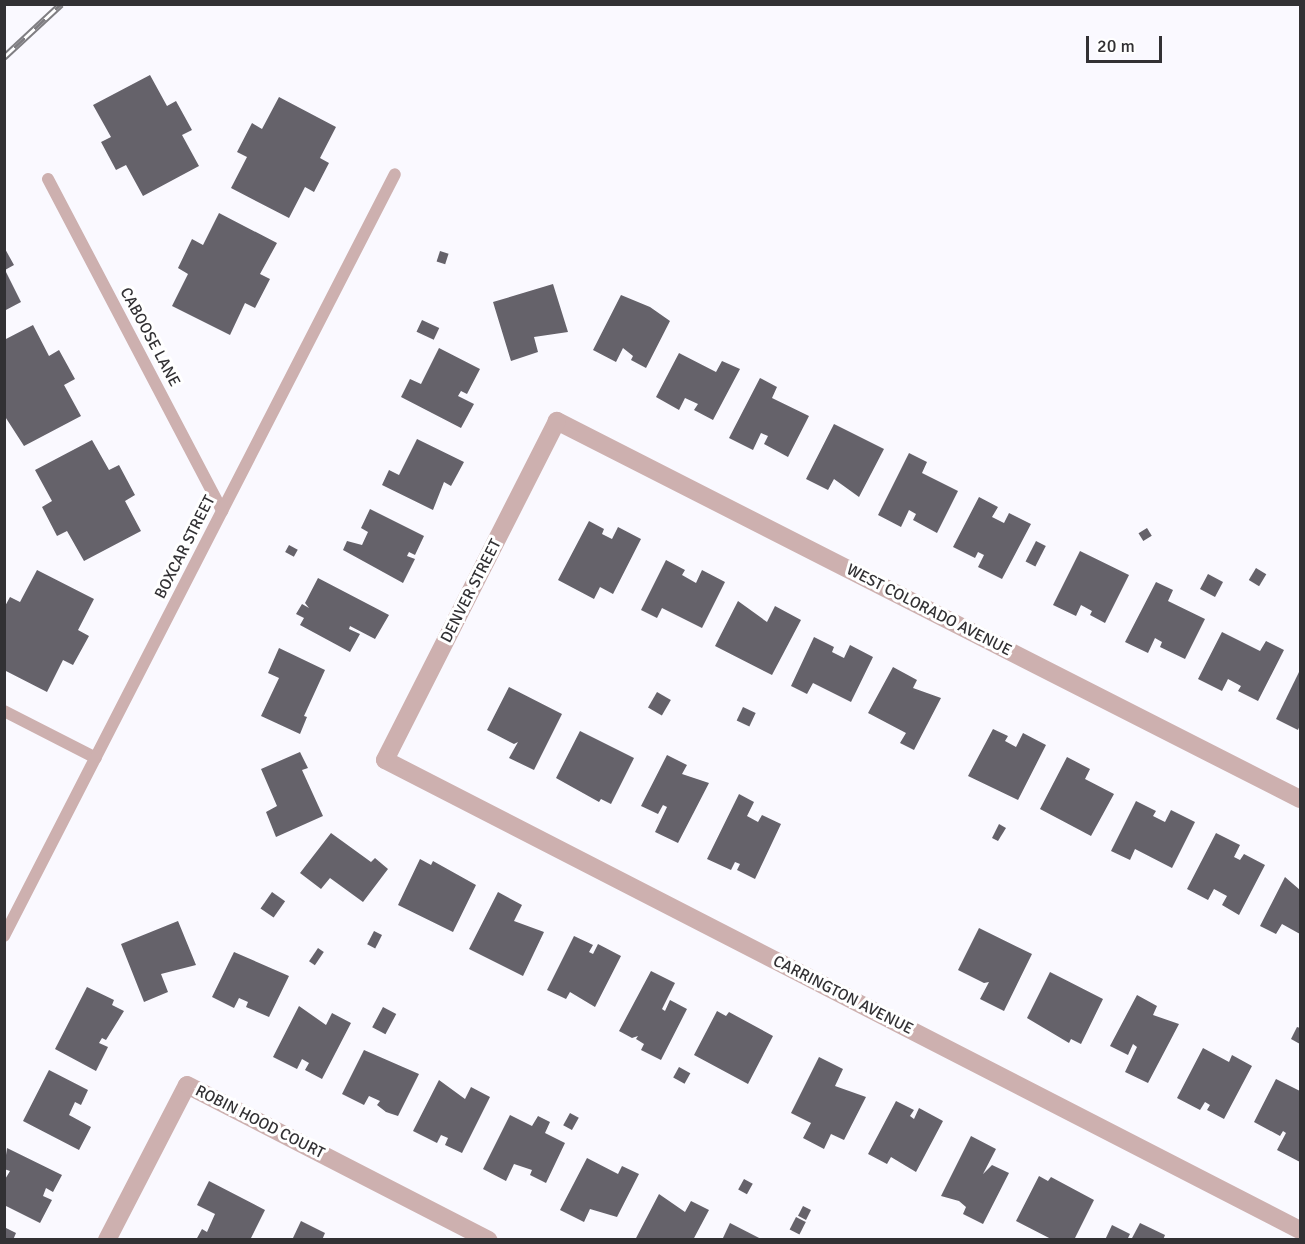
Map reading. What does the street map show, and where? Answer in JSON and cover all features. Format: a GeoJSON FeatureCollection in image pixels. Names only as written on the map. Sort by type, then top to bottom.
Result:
{"type":"FeatureCollection","features":[{"type":"Feature","properties":{"kind":"street","name":"DENVER STREET"},"geometry":{"type":"LineString","coordinates":[[385,760],[557,421]]}},
{"type":"Feature","properties":{"kind":"street","name":"WEST COLORADO AVENUE"},"geometry":{"type":"LineString","coordinates":[[557,421],[1300,799]]}},
{"type":"Feature","properties":{"kind":"street","name":"CARRINGTON AVENUE"},"geometry":{"type":"LineString","coordinates":[[385,760],[1300,1230]]}},
{"type":"Feature","properties":{"kind":"street","name":"ROBIN HOOD COURT"},"geometry":{"type":"LineString","coordinates":[[107,1239],[187,1085],[488,1239]]}},
{"type":"Feature","properties":{"kind":"lane","name":"BOXCAR STREET"},"geometry":{"type":"LineString","coordinates":[[4,936],[396,174]]}},
{"type":"Feature","properties":{"kind":"lane","name":"CABOOSE LANE"},"geometry":{"type":"LineString","coordinates":[[48,179],[222,511]]}},
{"type":"Feature","properties":{"kind":"lane"},"geometry":{"type":"LineString","coordinates":[[4,711],[96,758]]}},
{"type":"Feature","properties":{"kind":"building"},"geometry":{"type":"Polygon","coordinates":[[[150,75],[167,106],[176,101],[192,130],[182,135],[199,166],[143,196],[126,165],[116,170],[101,142],[111,137],[93,105],[150,75]]]}},
{"type":"Feature","properties":{"kind":"building"},"geometry":{"type":"Polygon","coordinates":[[[279,97],[336,127],[320,158],[329,163],[314,192],[305,187],[289,218],[231,188],[247,157],[237,152],[252,123],[262,129],[279,97]]]}},
{"type":"Feature","properties":{"kind":"building"},"geometry":{"type":"Polygon","coordinates":[[[219,213],[277,243],[260,274],[270,279],[255,308],[245,303],[230,335],[172,306],[188,274],[178,268],[192,239],[203,245],[219,213]]]}},
{"type":"Feature","properties":{"kind":"building"},"geometry":{"type":"Polygon","coordinates":[[[4,247],[14,265],[5,270],[21,302],[4,311],[4,247]]]}},
{"type":"Feature","properties":{"kind":"building"},"geometry":{"type":"Polygon","coordinates":[[[440,251],[449,254],[445,264],[437,261],[440,251]]]}},
{"type":"Feature","properties":{"kind":"building"},"geometry":{"type":"Polygon","coordinates":[[[553,284],[568,332],[534,337],[538,352],[511,361],[493,302],[553,284]]]}},
{"type":"Feature","properties":{"kind":"building"},"geometry":{"type":"Polygon","coordinates":[[[621,295],[650,307],[670,321],[646,368],[631,360],[633,356],[623,348],[616,362],[593,350],[621,295]]]}},
{"type":"Feature","properties":{"kind":"building"},"geometry":{"type":"Polygon","coordinates":[[[422,320],[439,328],[434,340],[417,332],[422,320]]]}},
{"type":"Feature","properties":{"kind":"building"},"geometry":{"type":"Polygon","coordinates":[[[33,325],[49,356],[59,350],[75,379],[64,385],[81,416],[24,446],[4,415],[4,340],[33,325]]]}},
{"type":"Feature","properties":{"kind":"building"},"geometry":{"type":"Polygon","coordinates":[[[439,348],[480,369],[467,394],[461,391],[458,396],[474,404],[461,428],[401,397],[410,379],[421,384],[439,348]]]}},
{"type":"Feature","properties":{"kind":"building"},"geometry":{"type":"Polygon","coordinates":[[[679,353],[716,372],[722,361],[740,369],[713,420],[694,410],[698,404],[685,398],[679,410],[656,397],[679,353]]]}},
{"type":"Feature","properties":{"kind":"building"},"geometry":{"type":"Polygon","coordinates":[[[760,378],[777,387],[772,398],[809,416],[788,457],[764,444],[768,436],[761,433],[753,450],[729,438],[760,378]]]}},
{"type":"Feature","properties":{"kind":"building"},"geometry":{"type":"Polygon","coordinates":[[[834,424],[884,449],[859,497],[834,479],[828,490],[806,479],[834,424]]]}},
{"type":"Feature","properties":{"kind":"building"},"geometry":{"type":"Polygon","coordinates":[[[417,439],[464,462],[451,486],[444,482],[433,510],[382,485],[389,470],[399,475],[417,439]]]}},
{"type":"Feature","properties":{"kind":"building"},"geometry":{"type":"Polygon","coordinates":[[[92,440],[109,470],[119,465],[135,495],[125,501],[141,531],[84,561],[67,531],[57,536],[42,507],[52,501],[35,470],[92,440]]]}},
{"type":"Feature","properties":{"kind":"building"},"geometry":{"type":"Polygon","coordinates":[[[909,453],[927,462],[922,473],[958,491],[937,533],[913,520],[916,514],[909,510],[901,527],[878,515],[909,453]]]}},
{"type":"Feature","properties":{"kind":"building"},"geometry":{"type":"Polygon","coordinates":[[[979,497],[998,507],[992,517],[1004,523],[1009,513],[1031,524],[1002,579],[978,567],[984,555],[978,552],[975,558],[953,547],[979,497]]]}},
{"type":"Feature","properties":{"kind":"building"},"geometry":{"type":"Polygon","coordinates":[[[370,509],[424,536],[415,555],[409,552],[407,556],[415,559],[403,583],[343,550],[347,541],[362,545],[368,532],[361,528],[370,509]]]}},
{"type":"Feature","properties":{"kind":"building"},"geometry":{"type":"Polygon","coordinates":[[[589,521],[604,529],[602,534],[612,539],[618,527],[641,539],[613,594],[600,587],[594,599],[558,580],[589,521]]]}},
{"type":"Feature","properties":{"kind":"building"},"geometry":{"type":"Polygon","coordinates":[[[1147,528],[1152,536],[1143,541],[1139,533],[1147,528]]]}},
{"type":"Feature","properties":{"kind":"building"},"geometry":{"type":"Polygon","coordinates":[[[1036,541],[1046,546],[1035,566],[1026,561],[1036,541]]]}},
{"type":"Feature","properties":{"kind":"building"},"geometry":{"type":"Polygon","coordinates":[[[289,545],[298,550],[294,557],[285,552],[289,545]]]}},
{"type":"Feature","properties":{"kind":"building"},"geometry":{"type":"Polygon","coordinates":[[[1080,551],[1129,575],[1105,623],[1090,615],[1092,611],[1081,605],[1076,616],[1053,605],[1080,551]]]}},
{"type":"Feature","properties":{"kind":"building"},"geometry":{"type":"Polygon","coordinates":[[[666,560],[685,570],[682,575],[696,583],[702,570],[725,582],[702,628],[662,608],[657,618],[641,610],[666,560]]]}},
{"type":"Feature","properties":{"kind":"building"},"geometry":{"type":"Polygon","coordinates":[[[1256,568],[1266,574],[1259,586],[1249,580],[1256,568]]]}},
{"type":"Feature","properties":{"kind":"building"},"geometry":{"type":"Polygon","coordinates":[[[37,570],[94,599],[78,630],[89,636],[73,665],[63,660],[47,692],[4,670],[4,608],[10,597],[20,602],[37,570]]]}},
{"type":"Feature","properties":{"kind":"building"},"geometry":{"type":"Polygon","coordinates":[[[1208,574],[1223,582],[1215,597],[1200,589],[1208,574]]]}},
{"type":"Feature","properties":{"kind":"building"},"geometry":{"type":"Polygon","coordinates":[[[318,578],[389,615],[375,639],[350,626],[349,629],[360,634],[350,652],[300,625],[304,618],[296,614],[302,604],[309,608],[305,603],[318,578]]]}},
{"type":"Feature","properties":{"kind":"building"},"geometry":{"type":"Polygon","coordinates":[[[1156,582],[1173,590],[1168,601],[1205,619],[1185,659],[1160,647],[1162,642],[1155,638],[1148,653],[1125,642],[1156,582]]]}},
{"type":"Feature","properties":{"kind":"building"},"geometry":{"type":"Polygon","coordinates":[[[738,601],[767,622],[775,606],[801,620],[772,675],[715,646],[738,601]]]}},
{"type":"Feature","properties":{"kind":"building"},"geometry":{"type":"Polygon","coordinates":[[[1222,632],[1260,651],[1266,641],[1284,650],[1258,701],[1238,691],[1241,686],[1228,679],[1222,691],[1198,679],[1222,632]]]}},
{"type":"Feature","properties":{"kind":"building"},"geometry":{"type":"Polygon","coordinates":[[[814,637],[834,647],[832,652],[844,658],[850,645],[873,657],[851,702],[813,683],[807,694],[791,686],[814,637]]]}},
{"type":"Feature","properties":{"kind":"building"},"geometry":{"type":"Polygon","coordinates":[[[279,648],[325,670],[304,716],[307,717],[300,734],[261,716],[279,678],[268,673],[279,648]]]}},
{"type":"Feature","properties":{"kind":"building"},"geometry":{"type":"Polygon","coordinates":[[[893,667],[917,680],[913,688],[941,698],[914,750],[900,743],[906,733],[868,713],[893,667]]]}},
{"type":"Feature","properties":{"kind":"building"},"geometry":{"type":"Polygon","coordinates":[[[1300,670],[1300,725],[1298,730],[1276,719],[1300,670]]]}},
{"type":"Feature","properties":{"kind":"building"},"geometry":{"type":"Polygon","coordinates":[[[509,687],[562,714],[534,770],[509,758],[518,742],[514,744],[487,730],[509,687]]]}},
{"type":"Feature","properties":{"kind":"building"},"geometry":{"type":"Polygon","coordinates":[[[657,692],[671,700],[662,716],[648,708],[657,692]]]}},
{"type":"Feature","properties":{"kind":"building"},"geometry":{"type":"Polygon","coordinates":[[[743,707],[756,713],[749,727],[737,721],[743,707]]]}},
{"type":"Feature","properties":{"kind":"building"},"geometry":{"type":"Polygon","coordinates":[[[993,729],[1008,736],[1005,741],[1016,747],[1023,733],[1046,745],[1018,800],[968,776],[993,729]]]}},
{"type":"Feature","properties":{"kind":"building"},"geometry":{"type":"Polygon","coordinates":[[[580,731],[634,758],[611,804],[601,799],[599,802],[556,778],[580,731]]]}},
{"type":"Feature","properties":{"kind":"building"},"geometry":{"type":"Polygon","coordinates":[[[300,752],[308,768],[302,770],[323,816],[276,837],[266,812],[277,806],[261,769],[300,752]]]}},
{"type":"Feature","properties":{"kind":"building"},"geometry":{"type":"Polygon","coordinates":[[[667,755],[687,765],[682,774],[709,783],[678,843],[655,832],[667,807],[663,805],[658,814],[641,806],[667,755]]]}},
{"type":"Feature","properties":{"kind":"building"},"geometry":{"type":"Polygon","coordinates":[[[1067,757],[1090,769],[1085,779],[1114,794],[1091,836],[1040,809],[1067,757]]]}},
{"type":"Feature","properties":{"kind":"building"},"geometry":{"type":"Polygon","coordinates":[[[739,794],[754,802],[747,816],[758,822],[762,815],[781,824],[755,879],[737,870],[740,864],[735,862],[731,870],[707,859],[739,794]]]}},
{"type":"Feature","properties":{"kind":"building"},"geometry":{"type":"Polygon","coordinates":[[[1136,801],[1156,811],[1153,816],[1165,822],[1171,810],[1195,822],[1172,868],[1135,849],[1130,860],[1111,851],[1136,801]]]}},
{"type":"Feature","properties":{"kind":"building"},"geometry":{"type":"Polygon","coordinates":[[[999,824],[1006,828],[998,841],[992,838],[999,824]]]}},
{"type":"Feature","properties":{"kind":"building"},"geometry":{"type":"Polygon","coordinates":[[[331,833],[371,862],[375,858],[388,869],[363,902],[330,878],[321,889],[300,873],[331,833]]]}},
{"type":"Feature","properties":{"kind":"building"},"geometry":{"type":"Polygon","coordinates":[[[1216,833],[1240,845],[1234,857],[1240,860],[1244,854],[1265,865],[1239,915],[1222,905],[1227,896],[1214,889],[1208,900],[1187,889],[1216,833]]]}},
{"type":"Feature","properties":{"kind":"building"},"geometry":{"type":"Polygon","coordinates":[[[420,859],[431,865],[433,861],[476,885],[453,932],[398,905],[420,859]]]}},
{"type":"Feature","properties":{"kind":"building"},"geometry":{"type":"Polygon","coordinates":[[[1285,877],[1300,890],[1300,934],[1282,924],[1276,934],[1260,926],[1285,877]]]}},
{"type":"Feature","properties":{"kind":"building"},"geometry":{"type":"Polygon","coordinates":[[[272,892],[285,901],[274,918],[261,908],[272,892]]]}},
{"type":"Feature","properties":{"kind":"building"},"geometry":{"type":"Polygon","coordinates":[[[498,892],[522,905],[514,921],[544,932],[523,976],[469,949],[498,892]]]}},
{"type":"Feature","properties":{"kind":"building"},"geometry":{"type":"Polygon","coordinates":[[[178,921],[196,965],[161,974],[168,992],[144,1002],[121,944],[178,921]]]}},
{"type":"Feature","properties":{"kind":"building"},"geometry":{"type":"Polygon","coordinates":[[[979,928],[1032,954],[1004,1011],[980,999],[989,982],[984,983],[958,970],[979,928]]]}},
{"type":"Feature","properties":{"kind":"building"},"geometry":{"type":"Polygon","coordinates":[[[374,931],[382,935],[375,948],[367,944],[374,931]]]}},
{"type":"Feature","properties":{"kind":"building"},"geometry":{"type":"Polygon","coordinates":[[[574,936],[593,945],[589,952],[593,954],[598,944],[621,956],[595,1007],[570,992],[566,999],[547,990],[574,936]]]}},
{"type":"Feature","properties":{"kind":"building"},"geometry":{"type":"Polygon","coordinates":[[[318,948],[324,952],[315,965],[309,961],[318,948]]]}},
{"type":"Feature","properties":{"kind":"building"},"geometry":{"type":"Polygon","coordinates":[[[234,952],[289,976],[269,1017],[246,1007],[248,1002],[239,998],[234,1008],[212,997],[234,952]]]}},
{"type":"Feature","properties":{"kind":"building"},"geometry":{"type":"Polygon","coordinates":[[[651,971],[675,983],[662,1009],[665,1011],[670,1000],[687,1009],[661,1060],[641,1050],[644,1044],[636,1039],[638,1036],[632,1038],[619,1031],[651,971]]]}},
{"type":"Feature","properties":{"kind":"building"},"geometry":{"type":"Polygon","coordinates":[[[1050,972],[1103,999],[1081,1044],[1071,1039],[1069,1043],[1027,1018],[1050,972]]]}},
{"type":"Feature","properties":{"kind":"building"},"geometry":{"type":"Polygon","coordinates":[[[87,987],[114,1000],[112,1005],[124,1011],[106,1040],[102,1038],[99,1043],[108,1047],[96,1071],[55,1049],[87,987]]]}},
{"type":"Feature","properties":{"kind":"building"},"geometry":{"type":"Polygon","coordinates":[[[1137,995],[1157,1006],[1153,1015],[1179,1024],[1148,1083],[1125,1072],[1137,1047],[1133,1044],[1128,1055],[1110,1046],[1137,995]]]}},
{"type":"Feature","properties":{"kind":"building"},"geometry":{"type":"Polygon","coordinates":[[[299,1006],[326,1025],[332,1013],[351,1023],[322,1079],[305,1070],[309,1063],[302,1059],[297,1069],[273,1057],[299,1006]]]}},
{"type":"Feature","properties":{"kind":"building"},"geometry":{"type":"Polygon","coordinates":[[[383,1007],[396,1014],[385,1034],[372,1027],[383,1007]]]}},
{"type":"Feature","properties":{"kind":"building"},"geometry":{"type":"Polygon","coordinates":[[[717,1011],[726,1016],[729,1012],[773,1036],[748,1084],[694,1055],[717,1011]]]}},
{"type":"Feature","properties":{"kind":"building"},"geometry":{"type":"Polygon","coordinates":[[[1297,1027],[1300,1028],[1300,1044],[1291,1039],[1297,1027]]]}},
{"type":"Feature","properties":{"kind":"building"},"geometry":{"type":"Polygon","coordinates":[[[1203,1048],[1229,1062],[1232,1055],[1252,1066],[1224,1119],[1207,1110],[1210,1105],[1205,1102],[1200,1110],[1177,1098],[1203,1048]]]}},
{"type":"Feature","properties":{"kind":"building"},"geometry":{"type":"Polygon","coordinates":[[[364,1050],[419,1074],[398,1116],[386,1112],[377,1105],[380,1101],[369,1096],[364,1105],[342,1094],[364,1050]]]}},
{"type":"Feature","properties":{"kind":"building"},"geometry":{"type":"Polygon","coordinates":[[[819,1057],[843,1069],[835,1086],[866,1097],[844,1140],[831,1134],[824,1149],[803,1138],[811,1123],[791,1113],[819,1057]]]}},
{"type":"Feature","properties":{"kind":"building"},"geometry":{"type":"Polygon","coordinates":[[[679,1067],[690,1073],[685,1084],[673,1077],[679,1067]]]}},
{"type":"Feature","properties":{"kind":"building"},"geometry":{"type":"Polygon","coordinates":[[[49,1070],[88,1090],[81,1105],[75,1102],[69,1115],[91,1127],[79,1150],[23,1121],[49,1070]]]}},
{"type":"Feature","properties":{"kind":"building"},"geometry":{"type":"Polygon","coordinates":[[[1276,1079],[1300,1091],[1300,1162],[1277,1150],[1286,1133],[1283,1131],[1280,1136],[1254,1122],[1276,1079]]]}},
{"type":"Feature","properties":{"kind":"building"},"geometry":{"type":"Polygon","coordinates":[[[439,1080],[465,1099],[471,1087],[490,1097],[462,1153],[445,1145],[448,1138],[441,1135],[437,1143],[413,1131],[439,1080]]]}},
{"type":"Feature","properties":{"kind":"building"},"geometry":{"type":"Polygon","coordinates":[[[896,1101],[914,1110],[910,1116],[914,1119],[919,1108],[943,1121],[916,1172],[891,1157],[887,1164],[868,1154],[896,1101]]]}},
{"type":"Feature","properties":{"kind":"building"},"geometry":{"type":"Polygon","coordinates":[[[570,1113],[579,1118],[572,1130],[563,1125],[570,1113]]]}},
{"type":"Feature","properties":{"kind":"building"},"geometry":{"type":"Polygon","coordinates":[[[510,1115],[532,1126],[538,1116],[550,1122],[545,1133],[565,1143],[546,1183],[530,1175],[532,1170],[514,1164],[506,1181],[483,1169],[510,1115]]]}},
{"type":"Feature","properties":{"kind":"building"},"geometry":{"type":"Polygon","coordinates":[[[971,1136],[996,1149],[983,1174],[992,1165],[1009,1173],[983,1224],[963,1214],[966,1207],[959,1201],[941,1196],[971,1136]]]}},
{"type":"Feature","properties":{"kind":"building"},"geometry":{"type":"Polygon","coordinates":[[[7,1148],[62,1175],[53,1192],[46,1188],[43,1196],[52,1200],[40,1223],[4,1205],[4,1181],[10,1171],[4,1169],[7,1148]]]}},
{"type":"Feature","properties":{"kind":"building"},"geometry":{"type":"Polygon","coordinates":[[[587,1158],[618,1174],[622,1166],[639,1174],[617,1217],[590,1209],[584,1222],[560,1210],[587,1158]]]}},
{"type":"Feature","properties":{"kind":"building"},"geometry":{"type":"Polygon","coordinates":[[[1039,1176],[1048,1181],[1051,1177],[1094,1200],[1074,1240],[1053,1240],[1016,1221],[1039,1176]]]}},
{"type":"Feature","properties":{"kind":"building"},"geometry":{"type":"Polygon","coordinates":[[[744,1179],[753,1184],[747,1194],[738,1189],[744,1179]]]}},
{"type":"Feature","properties":{"kind":"building"},"geometry":{"type":"Polygon","coordinates":[[[209,1181],[265,1210],[250,1240],[196,1240],[202,1229],[207,1232],[215,1214],[197,1205],[209,1181]]]}},
{"type":"Feature","properties":{"kind":"building"},"geometry":{"type":"Polygon","coordinates":[[[659,1194],[685,1212],[691,1201],[709,1210],[693,1240],[635,1240],[659,1194]]]}},
{"type":"Feature","properties":{"kind":"building"},"geometry":{"type":"Polygon","coordinates":[[[803,1206],[811,1210],[806,1220],[798,1216],[803,1206]]]}},
{"type":"Feature","properties":{"kind":"building"},"geometry":{"type":"Polygon","coordinates":[[[796,1217],[806,1222],[799,1234],[790,1229],[796,1217]]]}},
{"type":"Feature","properties":{"kind":"building"},"geometry":{"type":"Polygon","coordinates":[[[301,1221],[325,1233],[322,1240],[292,1240],[301,1221]]]}},
{"type":"Feature","properties":{"kind":"building"},"geometry":{"type":"Polygon","coordinates":[[[730,1223],[763,1240],[722,1240],[730,1223]]]}},
{"type":"Feature","properties":{"kind":"building"},"geometry":{"type":"Polygon","coordinates":[[[1140,1223],[1165,1235],[1163,1240],[1131,1240],[1140,1223]]]}},
{"type":"Feature","properties":{"kind":"building"},"geometry":{"type":"Polygon","coordinates":[[[1112,1225],[1130,1234],[1127,1240],[1105,1240],[1112,1225]]]}},
{"type":"Feature","properties":{"kind":"building"},"geometry":{"type":"Polygon","coordinates":[[[4,1227],[16,1233],[13,1240],[4,1240],[4,1227]]]}},
{"type":"Feature","properties":{"kind":"railway"},"geometry":{"type":"LineString","coordinates":[[4,57],[61,4]]}}]}
